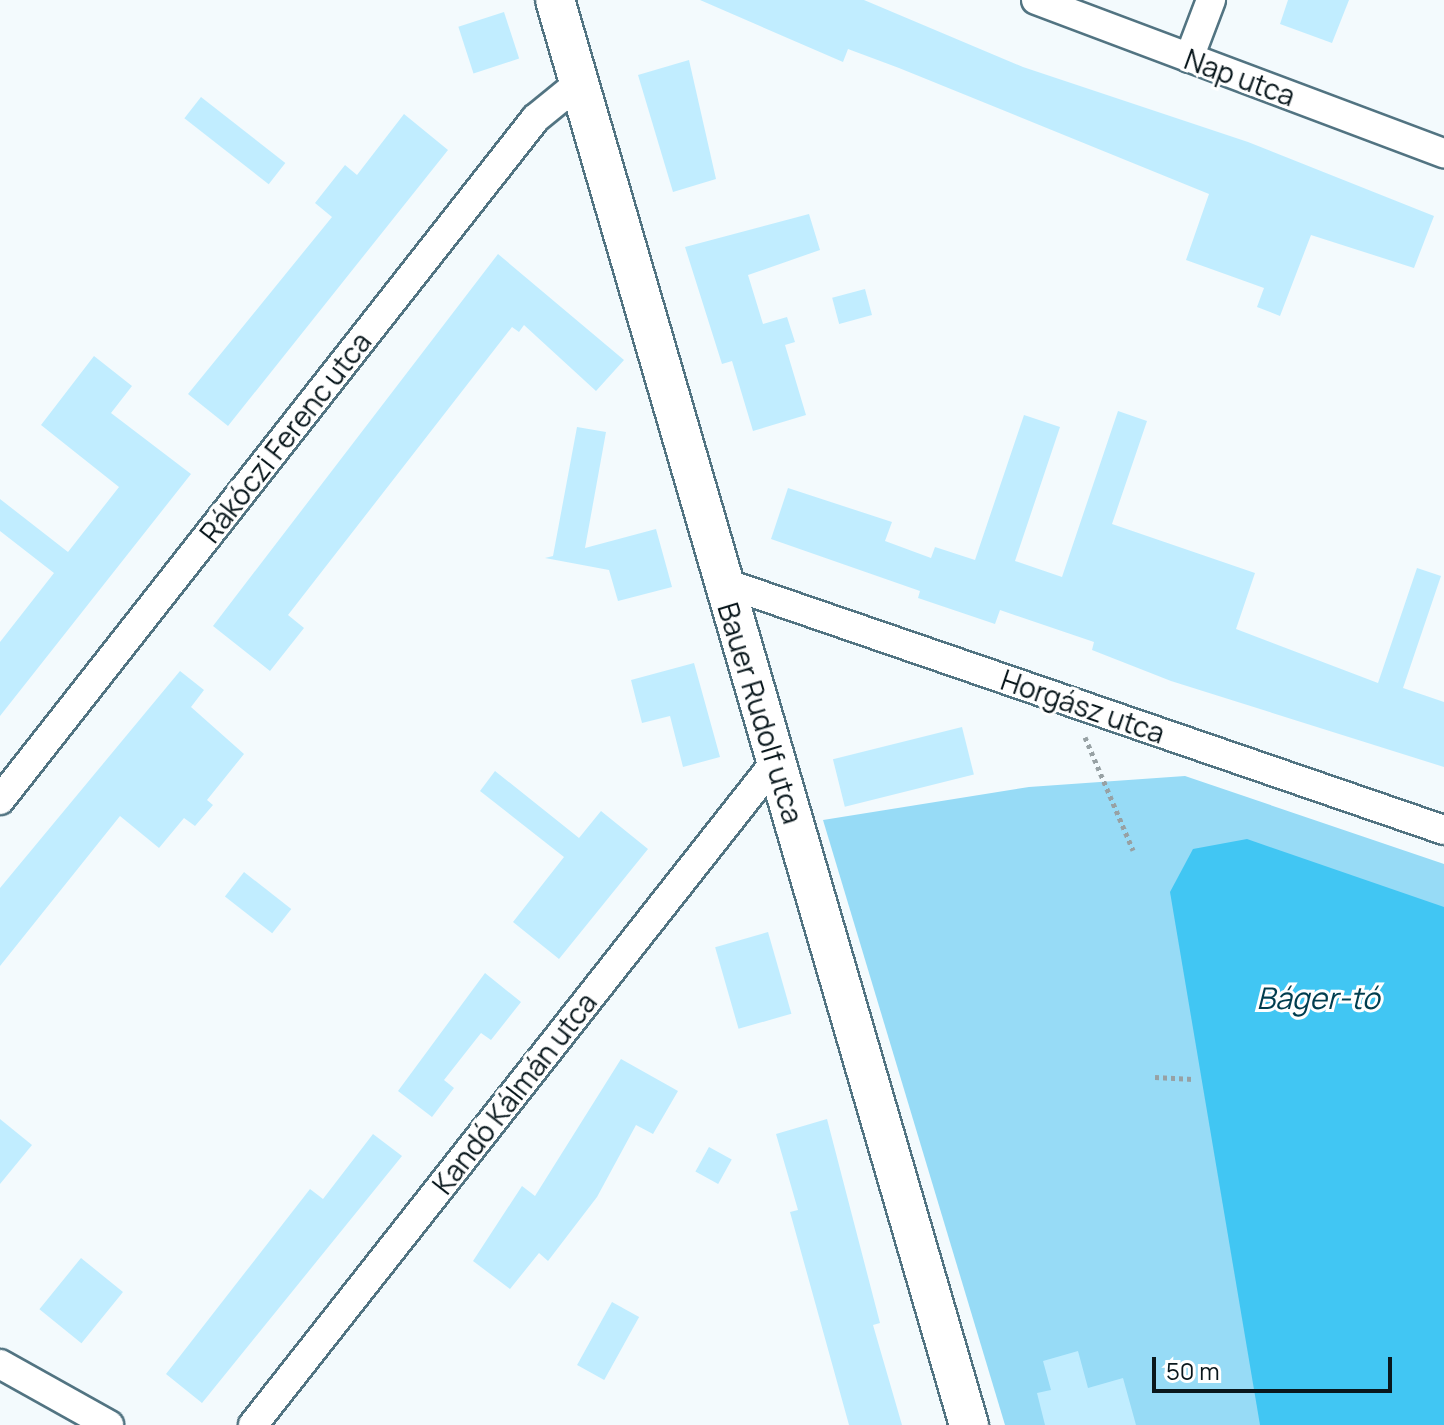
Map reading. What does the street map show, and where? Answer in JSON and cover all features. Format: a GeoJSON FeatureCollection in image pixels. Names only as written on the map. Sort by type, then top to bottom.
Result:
{"type":"FeatureCollection","features":[{"type":"Feature","properties":{"kind":"street","name":"Bauer Rudolf utca"},"geometry":{"type":"LineString","coordinates":[[555,0],[969,1425]]}},
{"type":"Feature","properties":{"kind":"street","name":"Nap utca"},"geometry":{"type":"LineString","coordinates":[[1036,0],[1444,153]]}},
{"type":"Feature","properties":{"kind":"street"},"geometry":{"type":"LineString","coordinates":[[1189,58],[1211,0]]}},
{"type":"Feature","properties":{"kind":"street","name":"Rákóczi Ferenc utca"},"geometry":{"type":"LineString","coordinates":[[0,800],[536,118],[579,83]]}},
{"type":"Feature","properties":{"kind":"street","name":"Horgász utca"},"geometry":{"type":"LineString","coordinates":[[722,582],[1444,830]]}},
{"type":"Feature","properties":{"kind":"street","name":"Kandó Kálmán utca"},"geometry":{"type":"LineString","coordinates":[[253,1425],[776,761]]}},
{"type":"Feature","properties":{"kind":"street"},"geometry":{"type":"LineString","coordinates":[[0,1364],[109,1425]]}},
{"type":"Feature","properties":{"kind":"path"},"geometry":{"type":"LineString","coordinates":[[1071,702],[1133,850]]}},
{"type":"Feature","properties":{"kind":"path"},"geometry":{"type":"LineString","coordinates":[[1155,1077],[1193,1079]]}},
{"type":"Feature","properties":{"kind":"shaded area"},"geometry":{"type":"Polygon","coordinates":[[[1185,776],[1444,864],[1444,1425],[1005,1425],[823,820],[1029,787],[1185,776]]]}},
{"type":"Feature","properties":{"kind":"water","name":"Báger-tó"},"geometry":{"type":"Polygon","coordinates":[[[1247,839],[1444,907],[1444,1425],[1260,1425],[1170,892],[1193,849],[1247,839]]]}},
{"type":"Feature","properties":{"kind":"building"},"geometry":{"type":"Polygon","coordinates":[[[700,0],[864,0],[1023,67],[1248,142],[1434,216],[1414,268],[1311,235],[1280,316],[1257,307],[1264,288],[1186,260],[1209,194],[899,68],[848,49],[843,62],[700,0]]]}},
{"type":"Feature","properties":{"kind":"building"},"geometry":{"type":"Polygon","coordinates":[[[1288,0],[1349,0],[1332,43],[1280,24],[1288,0]]]}},
{"type":"Feature","properties":{"kind":"building"},"geometry":{"type":"Polygon","coordinates":[[[504,12],[519,59],[473,73],[458,27],[504,12]]]}},
{"type":"Feature","properties":{"kind":"building"},"geometry":{"type":"Polygon","coordinates":[[[689,60],[716,179],[673,192],[638,75],[689,60]]]}},
{"type":"Feature","properties":{"kind":"building"},"geometry":{"type":"Polygon","coordinates":[[[201,97],[285,163],[269,184],[184,118],[201,97]]]}},
{"type":"Feature","properties":{"kind":"building"},"geometry":{"type":"Polygon","coordinates":[[[404,114],[448,150],[228,426],[188,394],[332,217],[315,203],[345,165],[357,175],[404,114]]]}},
{"type":"Feature","properties":{"kind":"building"},"geometry":{"type":"Polygon","coordinates":[[[809,214],[820,250],[748,275],[763,324],[787,317],[795,342],[785,345],[806,415],[753,431],[732,361],[722,364],[685,247],[809,214]]]}},
{"type":"Feature","properties":{"kind":"building"},"geometry":{"type":"Polygon","coordinates":[[[498,254],[624,360],[596,391],[524,325],[519,332],[512,327],[288,615],[304,628],[270,671],[213,626],[498,254]]]}},
{"type":"Feature","properties":{"kind":"building"},"geometry":{"type":"Polygon","coordinates":[[[865,289],[872,315],[839,324],[832,298],[865,289]]]}},
{"type":"Feature","properties":{"kind":"building"},"geometry":{"type":"Polygon","coordinates":[[[94,356],[132,386],[111,413],[191,474],[0,716],[0,642],[54,573],[0,531],[0,499],[68,552],[119,487],[41,425],[94,356]]]}},
{"type":"Feature","properties":{"kind":"building"},"geometry":{"type":"Polygon","coordinates":[[[1118,411],[1147,421],[1112,524],[1255,573],[1236,629],[1378,683],[1417,568],[1441,576],[1403,688],[1444,702],[1444,767],[1171,681],[1092,650],[1094,642],[1000,610],[995,624],[918,598],[920,591],[771,539],[788,488],[892,522],[885,541],[931,558],[935,547],[975,560],[1024,415],[1060,427],[1015,561],[1062,577],[1118,411]]]}},
{"type":"Feature","properties":{"kind":"building"},"geometry":{"type":"Polygon","coordinates":[[[577,427],[606,432],[585,548],[656,529],[672,587],[618,601],[609,570],[545,558],[553,556],[577,427]]]}},
{"type":"Feature","properties":{"kind":"building"},"geometry":{"type":"Polygon","coordinates":[[[694,663],[720,757],[683,767],[670,716],[642,723],[631,680],[694,663]]]}},
{"type":"Feature","properties":{"kind":"building"},"geometry":{"type":"Polygon","coordinates":[[[180,671],[204,690],[191,707],[244,754],[207,800],[213,805],[195,826],[184,818],[159,848],[120,816],[0,966],[0,888],[180,671]]]}},
{"type":"Feature","properties":{"kind":"building"},"geometry":{"type":"Polygon","coordinates":[[[962,727],[974,775],[845,807],[833,759],[962,727]]]}},
{"type":"Feature","properties":{"kind":"building"},"geometry":{"type":"Polygon","coordinates":[[[495,771],[579,838],[601,811],[648,849],[559,959],[513,922],[564,857],[480,791],[495,771]]]}},
{"type":"Feature","properties":{"kind":"building"},"geometry":{"type":"Polygon","coordinates":[[[244,872],[291,909],[272,933],[225,896],[244,872]]]}},
{"type":"Feature","properties":{"kind":"building"},"geometry":{"type":"Polygon","coordinates":[[[768,932],[791,1014],[739,1029],[715,947],[768,932]]]}},
{"type":"Feature","properties":{"kind":"building"},"geometry":{"type":"Polygon","coordinates":[[[485,973],[521,1002],[491,1040],[481,1033],[444,1080],[454,1088],[432,1117],[398,1091],[485,973]]]}},
{"type":"Feature","properties":{"kind":"building"},"geometry":{"type":"Polygon","coordinates":[[[621,1059],[678,1091],[653,1134],[636,1125],[597,1197],[548,1261],[539,1253],[510,1289],[473,1261],[522,1186],[535,1196],[621,1059]]]}},
{"type":"Feature","properties":{"kind":"building"},"geometry":{"type":"Polygon","coordinates":[[[0,1119],[32,1145],[0,1184],[0,1119]]]}},
{"type":"Feature","properties":{"kind":"building"},"geometry":{"type":"Polygon","coordinates":[[[827,1119],[880,1323],[873,1325],[902,1425],[849,1425],[790,1212],[798,1210],[776,1134],[827,1119]]]}},
{"type":"Feature","properties":{"kind":"building"},"geometry":{"type":"Polygon","coordinates":[[[373,1134],[402,1156],[202,1403],[166,1374],[310,1189],[323,1199],[373,1134]]]}},
{"type":"Feature","properties":{"kind":"building"},"geometry":{"type":"Polygon","coordinates":[[[709,1147],[732,1160],[718,1184],[695,1171],[709,1147]]]}},
{"type":"Feature","properties":{"kind":"building"},"geometry":{"type":"Polygon","coordinates":[[[81,1258],[123,1292],[81,1343],[39,1309],[81,1258]]]}},
{"type":"Feature","properties":{"kind":"building"},"geometry":{"type":"Polygon","coordinates":[[[612,1302],[639,1317],[604,1380],[577,1365],[612,1302]]]}},
{"type":"Feature","properties":{"kind":"building"},"geometry":{"type":"Polygon","coordinates":[[[1078,1351],[1088,1388],[1123,1378],[1136,1425],[1045,1425],[1037,1393],[1051,1390],[1043,1361],[1078,1351]]]}}]}
